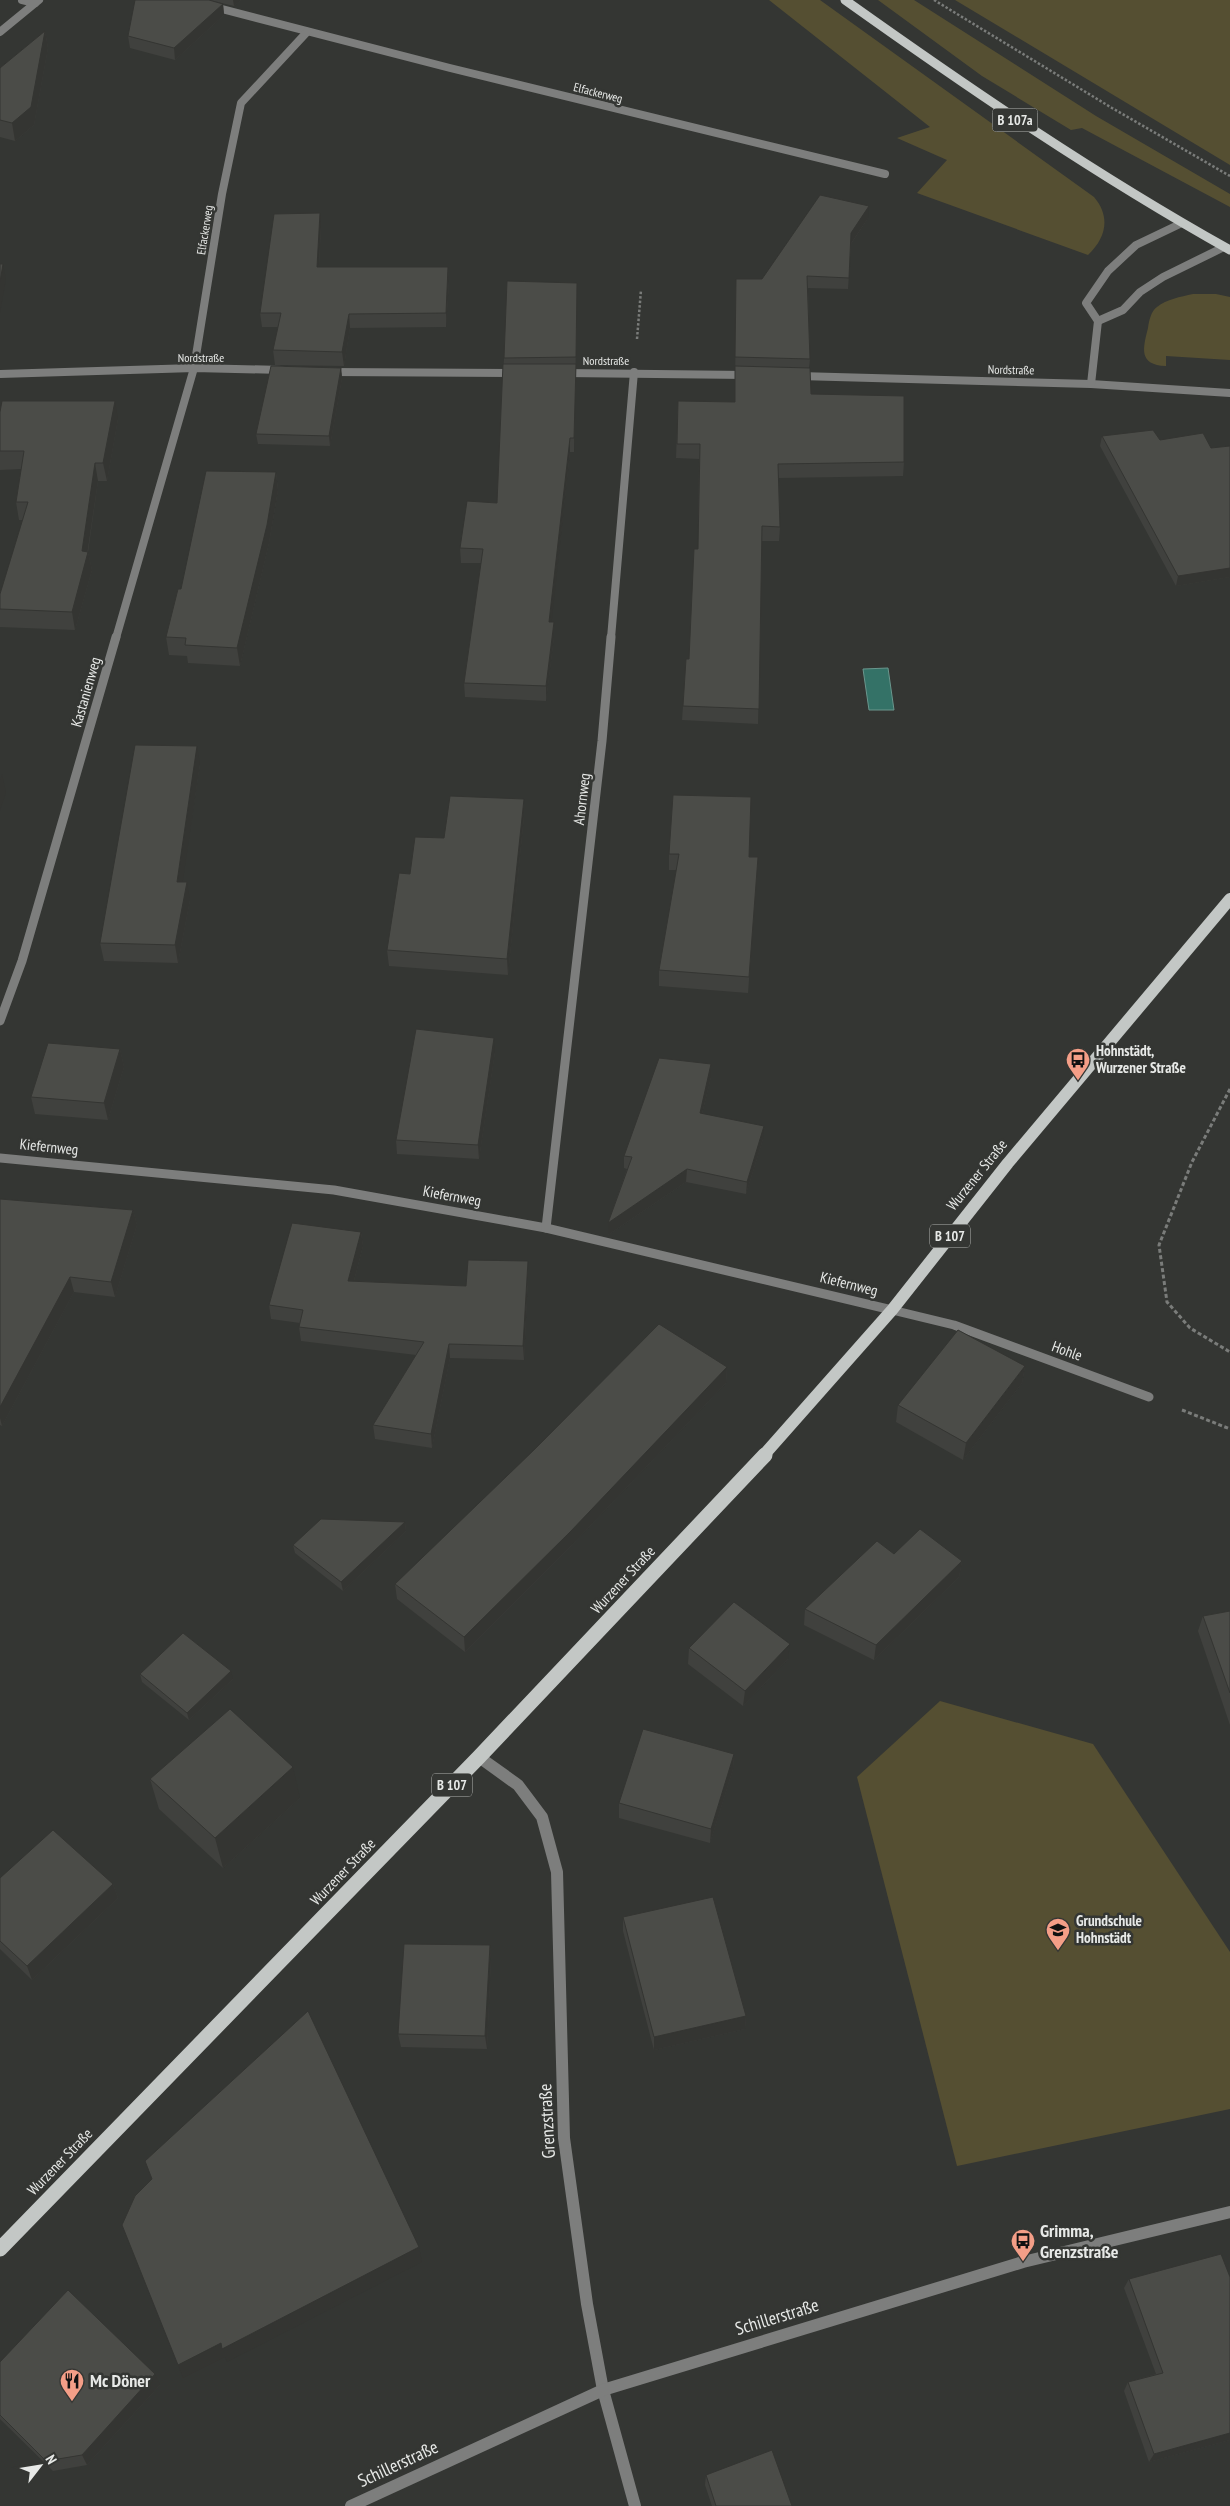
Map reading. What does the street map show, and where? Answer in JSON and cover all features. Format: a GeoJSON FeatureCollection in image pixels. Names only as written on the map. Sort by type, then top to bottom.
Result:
{"type":"FeatureCollection","features":[{"type":"Feature","properties":{"kind":"main road","name":"B 107a"},"geometry":{"type":"LineString","coordinates":[[845,0],[1013,118],[1227,249]]}},
{"type":"Feature","properties":{"kind":"main road","name":"Wurzener Straße"},"geometry":{"type":"LineString","coordinates":[[0,2249],[479,1757],[790,1427],[892,1310],[1008,1163],[1230,899]]}},
{"type":"Feature","properties":{"kind":"street"},"geometry":{"type":"LineString","coordinates":[[22,0],[37,2]]}},
{"type":"Feature","properties":{"kind":"street","name":"Elfackerweg"},"geometry":{"type":"LineString","coordinates":[[187,0],[307,32],[885,174]]}},
{"type":"Feature","properties":{"kind":"street"},"geometry":{"type":"LineString","coordinates":[[0,32],[37,2]]}},
{"type":"Feature","properties":{"kind":"street","name":"Elfackerweg"},"geometry":{"type":"LineString","coordinates":[[194,368],[222,194],[241,103],[307,32]]}},
{"type":"Feature","properties":{"kind":"street"},"geometry":{"type":"LineString","coordinates":[[1091,384],[1098,321],[1086,303],[1108,270],[1136,245],[1182,222]]}},
{"type":"Feature","properties":{"kind":"street"},"geometry":{"type":"LineString","coordinates":[[1098,321],[1123,310],[1140,292],[1163,277],[1227,249]]}},
{"type":"Feature","properties":{"kind":"street","name":"Nordstraße"},"geometry":{"type":"LineString","coordinates":[[0,374],[194,368],[294,371]]}},
{"type":"Feature","properties":{"kind":"street","name":"Kastanienweg"},"geometry":{"type":"LineString","coordinates":[[0,1021],[22,961],[194,368]]}},
{"type":"Feature","properties":{"kind":"street"},"geometry":{"type":"LineString","coordinates":[[324,372],[519,373]]}},
{"type":"Feature","properties":{"kind":"street","name":"Nordstraße"},"geometry":{"type":"LineString","coordinates":[[558,373],[634,372],[753,375]]}},
{"type":"Feature","properties":{"kind":"street","name":"Ahornweg"},"geometry":{"type":"LineString","coordinates":[[546,1228],[602,741],[634,372]]}},
{"type":"Feature","properties":{"kind":"street","name":"Nordstraße"},"geometry":{"type":"LineString","coordinates":[[793,376],[1091,384],[1230,393]]}},
{"type":"Feature","properties":{"kind":"street","name":"Kiefernweg"},"geometry":{"type":"LineString","coordinates":[[0,1158],[334,1190],[546,1228],[892,1310]]}},
{"type":"Feature","properties":{"kind":"street","name":"Hohle"},"geometry":{"type":"LineString","coordinates":[[892,1310],[954,1326],[1149,1397]]}},
{"type":"Feature","properties":{"kind":"street","name":"Grenzstraße"},"geometry":{"type":"LineString","coordinates":[[479,1757],[518,1785],[542,1817],[558,1872],[564,2138],[587,2304],[602,2390],[635,2506]]}},
{"type":"Feature","properties":{"kind":"street","name":"Schillerstraße"},"geometry":{"type":"LineString","coordinates":[[352,2506],[602,2390],[1023,2262],[1230,2212]]}},
{"type":"Feature","properties":{"kind":"path"},"geometry":{"type":"LineString","coordinates":[[934,0],[1112,108],[1230,176]]}},
{"type":"Feature","properties":{"kind":"path"},"geometry":{"type":"LineString","coordinates":[[634,372],[641,290]]}},
{"type":"Feature","properties":{"kind":"path"},"geometry":{"type":"LineString","coordinates":[[1230,1089],[1192,1162],[1160,1245],[1167,1302],[1190,1328],[1230,1352]]}},
{"type":"Feature","properties":{"kind":"path"},"geometry":{"type":"LineString","coordinates":[[1149,1397],[1230,1429]]}},
{"type":"Feature","properties":{"kind":"shaded area"},"geometry":{"type":"Polygon","coordinates":[[[769,0],[820,0],[1094,197],[1103,212],[1104,220],[1104,227],[1099,242],[1088,255],[917,193],[947,160],[897,138],[930,127],[769,0]]]}},
{"type":"Feature","properties":{"kind":"shaded area"},"geometry":{"type":"Polygon","coordinates":[[[878,0],[914,0],[1096,116],[1230,194],[1230,207],[1082,128],[1071,130],[982,76],[878,0]]]}},
{"type":"Feature","properties":{"kind":"shaded area"},"geometry":{"type":"Polygon","coordinates":[[[955,0],[1230,0],[1230,165],[955,0]]]}},
{"type":"Feature","properties":{"kind":"shaded area"},"geometry":{"type":"Polygon","coordinates":[[[1193,294],[1216,294],[1230,297],[1230,360],[1166,356],[1166,366],[1151,362],[1147,359],[1144,349],[1153,311],[1169,300],[1193,294]]]}},
{"type":"Feature","properties":{"kind":"shaded area"},"geometry":{"type":"Polygon","coordinates":[[[888,668],[894,710],[869,710],[863,669],[888,668]]]}},
{"type":"Feature","properties":{"kind":"shaded area","name":"Grundschule Hohnstädt"},"geometry":{"type":"Polygon","coordinates":[[[940,1701],[1093,1744],[1230,1952],[1230,2109],[957,2166],[857,1777],[940,1701]]]}},
{"type":"Feature","properties":{"kind":"building"},"geometry":{"type":"Polygon","coordinates":[[[135,0],[209,0],[223,4],[174,48],[128,36],[135,0]]]}},
{"type":"Feature","properties":{"kind":"building"},"geometry":{"type":"Polygon","coordinates":[[[45,31],[31,107],[12,123],[0,120],[0,68],[45,31]]]}},
{"type":"Feature","properties":{"kind":"building"},"geometry":{"type":"Polygon","coordinates":[[[820,195],[869,206],[851,233],[849,278],[807,276],[810,359],[735,357],[736,279],[762,279],[820,195]]]}},
{"type":"Feature","properties":{"kind":"building"},"geometry":{"type":"Polygon","coordinates":[[[320,213],[317,267],[448,267],[446,313],[349,314],[342,352],[273,350],[281,313],[260,313],[274,214],[320,213]]]}},
{"type":"Feature","properties":{"kind":"building"},"geometry":{"type":"Polygon","coordinates":[[[0,264],[3,264],[0,282],[0,264]]]}},
{"type":"Feature","properties":{"kind":"building"},"geometry":{"type":"Polygon","coordinates":[[[507,281],[577,283],[576,357],[504,358],[507,281]]]}},
{"type":"Feature","properties":{"kind":"building"},"geometry":{"type":"Polygon","coordinates":[[[503,364],[576,364],[574,438],[570,438],[549,622],[554,622],[546,686],[464,683],[483,549],[460,548],[467,501],[497,503],[503,364]]]}},
{"type":"Feature","properties":{"kind":"building"},"geometry":{"type":"Polygon","coordinates":[[[271,366],[341,368],[329,436],[256,434],[271,366]]]}},
{"type":"Feature","properties":{"kind":"building"},"geometry":{"type":"Polygon","coordinates":[[[735,366],[810,368],[811,394],[904,396],[904,462],[778,464],[780,527],[762,526],[759,709],[683,706],[686,659],[689,659],[694,549],[698,549],[700,444],[677,444],[678,401],[735,402],[735,366]]]}},
{"type":"Feature","properties":{"kind":"building"},"geometry":{"type":"Polygon","coordinates":[[[2,401],[115,401],[103,463],[95,463],[82,551],[88,552],[72,612],[0,609],[0,594],[28,502],[16,502],[24,451],[0,451],[0,412],[2,401]]]}},
{"type":"Feature","properties":{"kind":"building"},"geometry":{"type":"Polygon","coordinates":[[[1153,430],[1160,440],[1203,433],[1211,448],[1230,446],[1230,568],[1178,576],[1102,436],[1153,430]]]}},
{"type":"Feature","properties":{"kind":"building"},"geometry":{"type":"Polygon","coordinates":[[[206,471],[276,472],[267,525],[237,648],[185,645],[186,638],[166,637],[178,589],[181,589],[206,471]]]}},
{"type":"Feature","properties":{"kind":"building"},"geometry":{"type":"Polygon","coordinates":[[[135,745],[197,746],[177,882],[187,882],[175,945],[100,943],[135,745]]]}},
{"type":"Feature","properties":{"kind":"building"},"geometry":{"type":"Polygon","coordinates":[[[673,795],[751,797],[749,857],[758,857],[749,977],[659,970],[679,854],[669,854],[673,795]]]}},
{"type":"Feature","properties":{"kind":"building"},"geometry":{"type":"Polygon","coordinates":[[[450,796],[524,799],[507,959],[387,950],[399,873],[410,874],[415,837],[444,838],[450,796]]]}},
{"type":"Feature","properties":{"kind":"building"},"geometry":{"type":"Polygon","coordinates":[[[416,1029],[494,1038],[478,1145],[396,1140],[416,1029]]]}},
{"type":"Feature","properties":{"kind":"building"},"geometry":{"type":"Polygon","coordinates":[[[48,1043],[120,1049],[104,1103],[31,1097],[48,1043]]]}},
{"type":"Feature","properties":{"kind":"building"},"geometry":{"type":"Polygon","coordinates":[[[659,1058],[711,1064],[700,1113],[764,1126],[747,1182],[687,1169],[608,1223],[632,1157],[624,1156],[659,1058]]]}},
{"type":"Feature","properties":{"kind":"building"},"geometry":{"type":"Polygon","coordinates":[[[0,1199],[133,1210],[111,1282],[70,1277],[0,1407],[0,1199]]]}},
{"type":"Feature","properties":{"kind":"building"},"geometry":{"type":"Polygon","coordinates":[[[292,1223],[361,1232],[348,1281],[466,1286],[468,1260],[528,1261],[523,1346],[449,1344],[431,1434],[373,1425],[424,1342],[299,1327],[303,1310],[269,1305],[292,1223]]]}},
{"type":"Feature","properties":{"kind":"building"},"geometry":{"type":"Polygon","coordinates":[[[659,1324],[727,1367],[571,1531],[464,1637],[395,1584],[536,1448],[659,1324]]]}},
{"type":"Feature","properties":{"kind":"building"},"geometry":{"type":"Polygon","coordinates":[[[958,1330],[1025,1366],[966,1443],[898,1405],[958,1330]]]}},
{"type":"Feature","properties":{"kind":"building"},"geometry":{"type":"Polygon","coordinates":[[[321,1519],[405,1522],[341,1582],[293,1545],[321,1519]]]}},
{"type":"Feature","properties":{"kind":"building"},"geometry":{"type":"Polygon","coordinates":[[[920,1529],[962,1561],[876,1645],[805,1609],[877,1541],[894,1554],[920,1529]]]}},
{"type":"Feature","properties":{"kind":"building"},"geometry":{"type":"Polygon","coordinates":[[[734,1602],[790,1644],[745,1691],[689,1648],[734,1602]]]}},
{"type":"Feature","properties":{"kind":"building"},"geometry":{"type":"Polygon","coordinates":[[[1230,1611],[1230,1693],[1203,1616],[1230,1611]]]}},
{"type":"Feature","properties":{"kind":"building"},"geometry":{"type":"Polygon","coordinates":[[[183,1633],[231,1671],[187,1713],[140,1674],[183,1633]]]}},
{"type":"Feature","properties":{"kind":"building"},"geometry":{"type":"Polygon","coordinates":[[[230,1709],[293,1767],[215,1838],[150,1779],[230,1709]]]}},
{"type":"Feature","properties":{"kind":"building"},"geometry":{"type":"Polygon","coordinates":[[[643,1729],[734,1754],[711,1829],[619,1803],[643,1729]]]}},
{"type":"Feature","properties":{"kind":"building"},"geometry":{"type":"Polygon","coordinates":[[[53,1830],[113,1884],[27,1966],[0,1941],[0,1878],[53,1830]]]}},
{"type":"Feature","properties":{"kind":"building"},"geometry":{"type":"Polygon","coordinates":[[[713,1897],[746,2016],[654,2037],[623,1917],[713,1897]]]}},
{"type":"Feature","properties":{"kind":"building"},"geometry":{"type":"Polygon","coordinates":[[[404,1944],[490,1945],[485,2036],[398,2034],[404,1944]]]}},
{"type":"Feature","properties":{"kind":"building"},"geometry":{"type":"Polygon","coordinates":[[[308,2011],[419,2247],[222,2349],[221,2343],[178,2365],[122,2225],[135,2196],[152,2179],[145,2161],[308,2011]]]}},
{"type":"Feature","properties":{"kind":"building"},"geometry":{"type":"Polygon","coordinates":[[[1221,2254],[1230,2277],[1230,2433],[1154,2454],[1128,2382],[1163,2373],[1129,2279],[1221,2254]]]}},
{"type":"Feature","properties":{"kind":"building","name":"Mc Döner"},"geometry":{"type":"Polygon","coordinates":[[[68,2290],[155,2374],[82,2455],[46,2461],[0,2415],[0,2362],[68,2290]]]}},
{"type":"Feature","properties":{"kind":"building"},"geometry":{"type":"Polygon","coordinates":[[[772,2450],[792,2506],[716,2506],[706,2475],[772,2450]]]}},
{"type":"Feature","properties":{"kind":"place","name":"Hohnstädt, Wurzener Straße"},"geometry":{"type":"Point","coordinates":[1078,1081]}},
{"type":"Feature","properties":{"kind":"place","name":"Grundschule Hohnstädt"},"geometry":{"type":"Point","coordinates":[1058,1951]}},
{"type":"Feature","properties":{"kind":"place","name":"Grimma, Grenzstraße"},"geometry":{"type":"Point","coordinates":[1023,2262]}},
{"type":"Feature","properties":{"kind":"place","name":"Mc Döner"},"geometry":{"type":"Point","coordinates":[72,2402]}}]}
